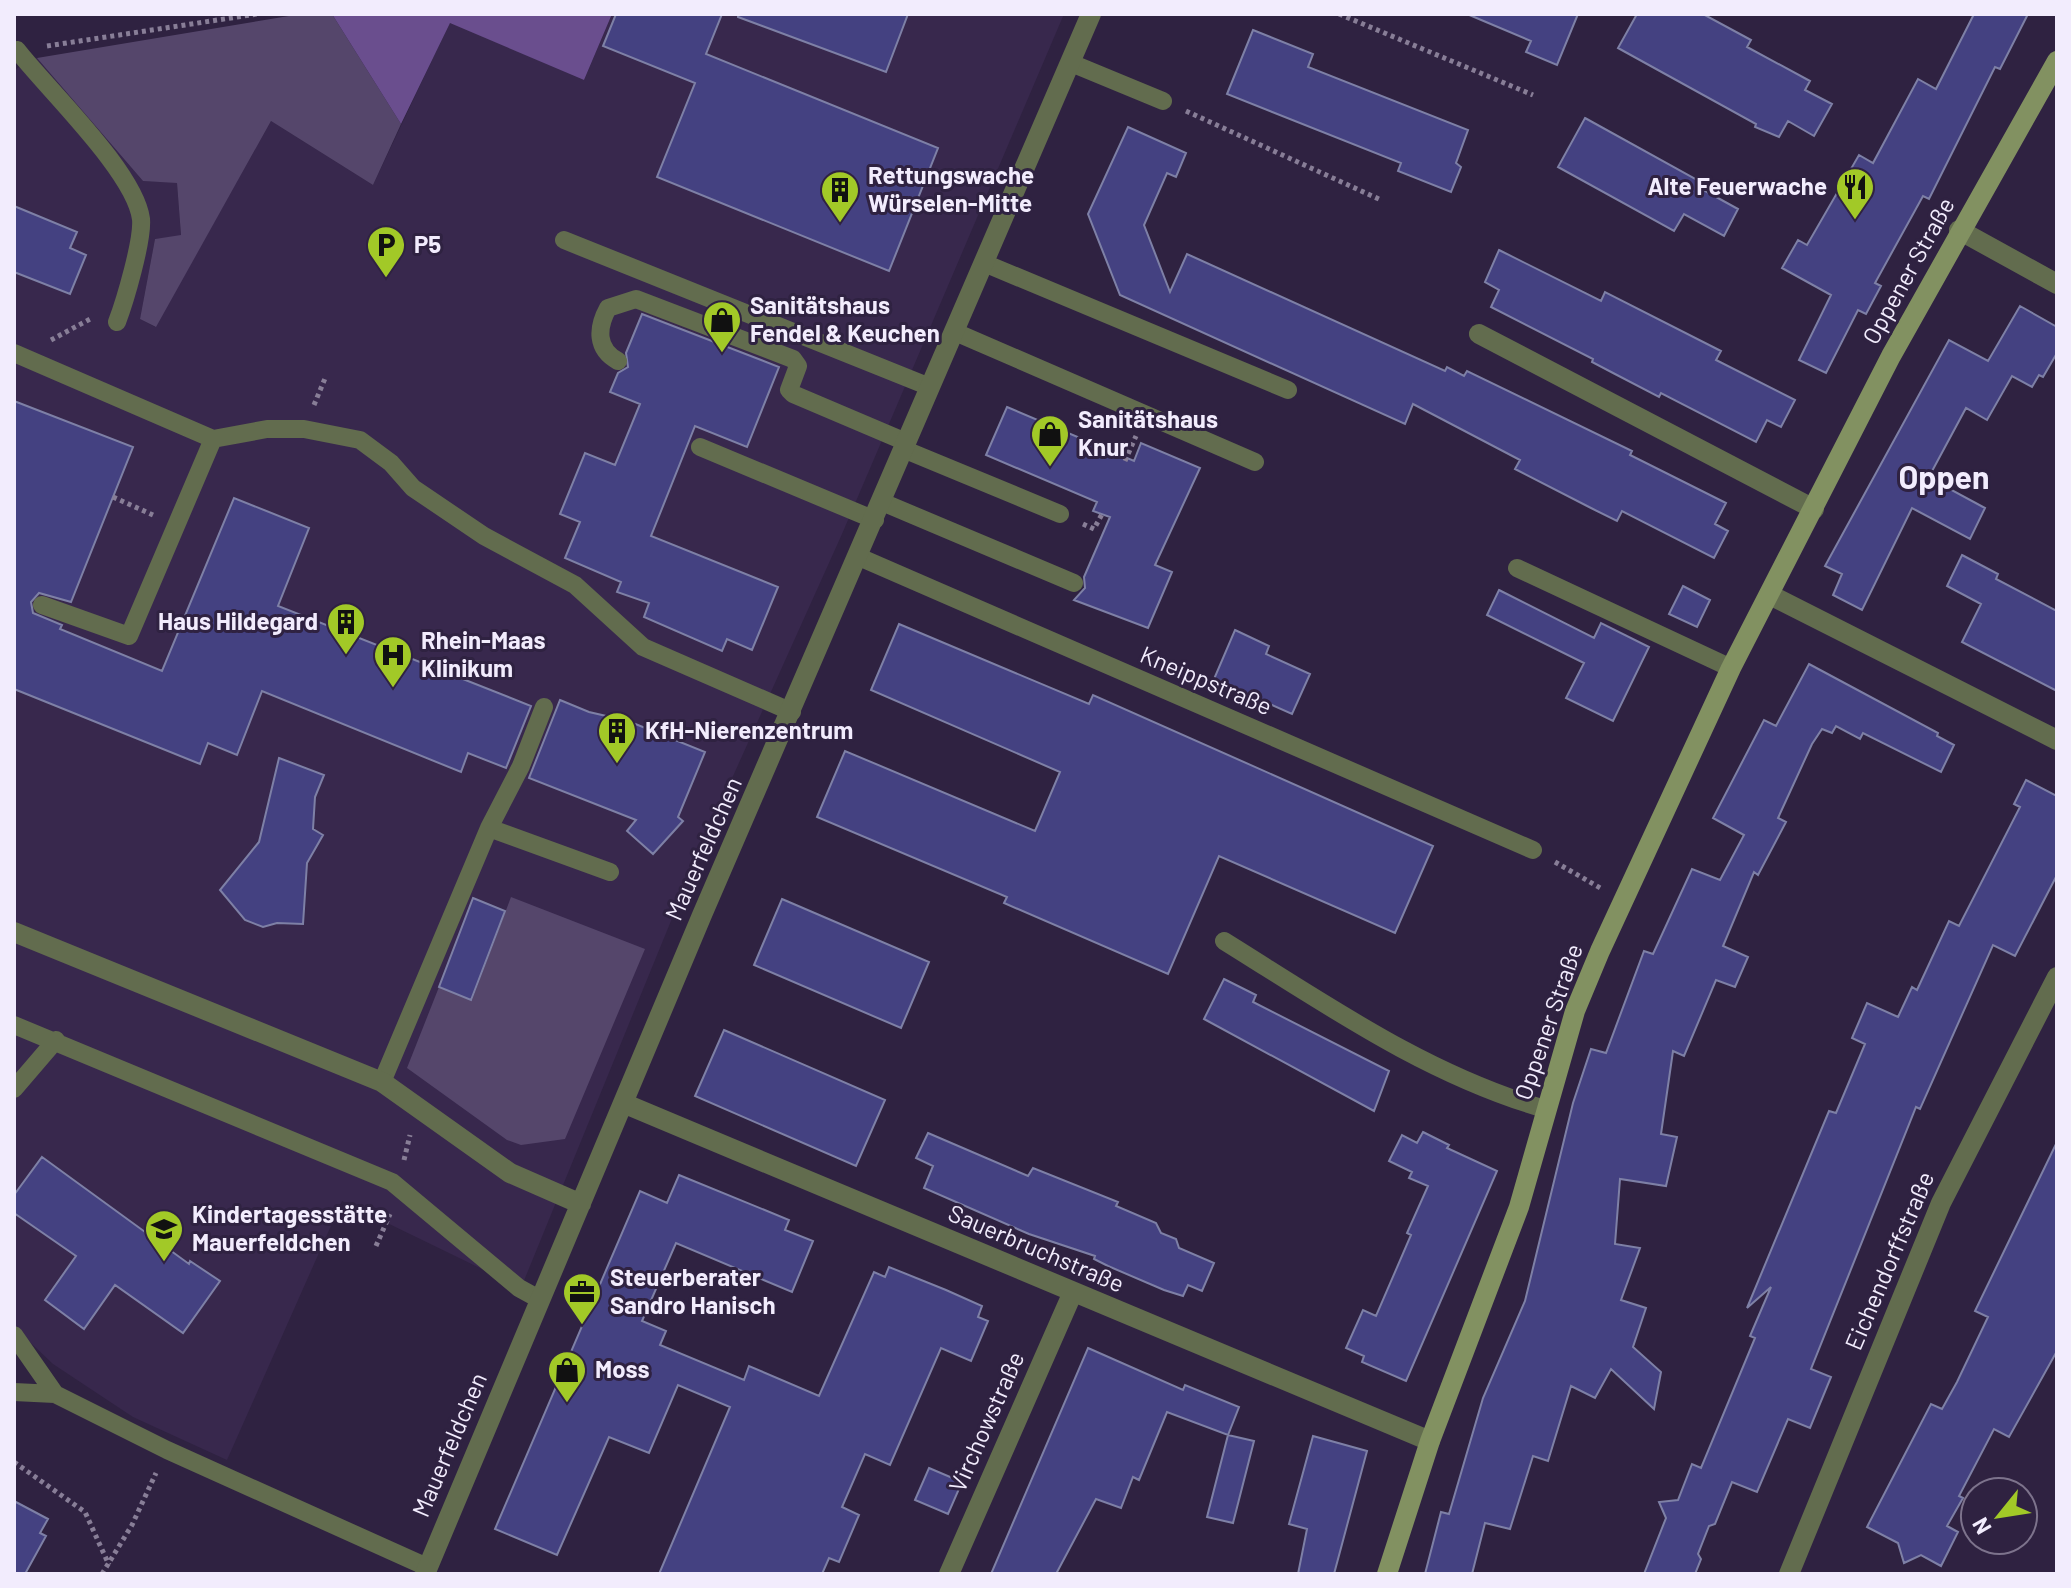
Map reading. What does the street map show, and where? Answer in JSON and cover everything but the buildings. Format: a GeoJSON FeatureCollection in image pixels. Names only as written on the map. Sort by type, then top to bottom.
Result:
{"type":"FeatureCollection","features":[{"type":"Feature","properties":{"kind":"street","name":"Mauerfeldchen"},"geometry":{"type":"LineString","coordinates":[[426,1571],[539,1299],[1091,14]]}},
{"type":"Feature","properties":{"kind":"street","name":"Oppener Straße"},"geometry":{"type":"LineString","coordinates":[[1387,1574],[1430,1441],[1519,1207],[1575,1011],[1731,668],[1959,230],[2029,116],[2057,61]]}},
{"type":"Feature","properties":{"kind":"street"},"geometry":{"type":"LineString","coordinates":[[1959,230],[2057,284]]}},
{"type":"Feature","properties":{"kind":"street"},"geometry":{"type":"LineString","coordinates":[[1479,334],[1814,509]]}},
{"type":"Feature","properties":{"kind":"street"},"geometry":{"type":"LineString","coordinates":[[1770,595],[2057,740]]}},
{"type":"Feature","properties":{"kind":"street"},"geometry":{"type":"LineString","coordinates":[[14,932],[382,1082],[510,1173],[581,1204]]}},
{"type":"Feature","properties":{"kind":"street","name":"Eichendorffstraße"},"geometry":{"type":"LineString","coordinates":[[1789,1574],[1941,1203],[2057,977]]}},
{"type":"Feature","properties":{"kind":"street","name":"Sauerbruchstraße"},"geometry":{"type":"LineString","coordinates":[[623,1103],[1388,1427],[1430,1441]]}},
{"type":"Feature","properties":{"kind":"street","name":"Virchowstraße"},"geometry":{"type":"LineString","coordinates":[[949,1574],[1073,1292]]}},
{"type":"Feature","properties":{"kind":"lane"},"geometry":{"type":"LineString","coordinates":[[17,50],[122,175],[141,219],[125,299],[117,322]]}},
{"type":"Feature","properties":{"kind":"lane"},"geometry":{"type":"LineString","coordinates":[[1071,63],[1163,101]]}},
{"type":"Feature","properties":{"kind":"lane"},"geometry":{"type":"LineString","coordinates":[[564,240],[930,387]]}},
{"type":"Feature","properties":{"kind":"lane"},"geometry":{"type":"LineString","coordinates":[[984,263],[1288,390]]}},
{"type":"Feature","properties":{"kind":"lane"},"geometry":{"type":"LineString","coordinates":[[618,361],[609,356],[600,340],[603,318],[608,308],[636,299],[793,359],[798,366],[789,390],[793,394],[1060,514]]}},
{"type":"Feature","properties":{"kind":"lane"},"geometry":{"type":"LineString","coordinates":[[955,332],[1255,462]]}},
{"type":"Feature","properties":{"kind":"lane"},"geometry":{"type":"LineString","coordinates":[[18,354],[213,439],[267,429],[304,429],[360,440],[391,463],[425,496],[484,536],[575,585],[643,647],[792,712]]}},
{"type":"Feature","properties":{"kind":"lane"},"geometry":{"type":"LineString","coordinates":[[42,605],[129,636],[213,439]]}},
{"type":"Feature","properties":{"kind":"lane"},"geometry":{"type":"LineString","coordinates":[[700,447],[1074,583]]}},
{"type":"Feature","properties":{"kind":"lane","name":"Kneippstraße"},"geometry":{"type":"LineString","coordinates":[[859,557],[1533,850]]}},
{"type":"Feature","properties":{"kind":"lane"},"geometry":{"type":"LineString","coordinates":[[1517,568],[1731,668]]}},
{"type":"Feature","properties":{"kind":"lane"},"geometry":{"type":"LineString","coordinates":[[382,1082],[489,828],[521,766],[544,707]]}},
{"type":"Feature","properties":{"kind":"lane"},"geometry":{"type":"LineString","coordinates":[[489,828],[610,872]]}},
{"type":"Feature","properties":{"kind":"lane"},"geometry":{"type":"LineString","coordinates":[[1224,941],[1403,1052],[1513,1100],[1545,1109]]}},
{"type":"Feature","properties":{"kind":"lane"},"geometry":{"type":"LineString","coordinates":[[14,1025],[376,1175],[402,1191],[519,1288],[539,1299]]}},
{"type":"Feature","properties":{"kind":"lane"},"geometry":{"type":"LineString","coordinates":[[14,1089],[56,1040]]}},
{"type":"Feature","properties":{"kind":"lane"},"geometry":{"type":"LineString","coordinates":[[14,1335],[55,1394]]}},
{"type":"Feature","properties":{"kind":"lane"},"geometry":{"type":"LineString","coordinates":[[14,1392],[55,1394],[426,1571]]}},
{"type":"Feature","properties":{"kind":"path"},"geometry":{"type":"LineString","coordinates":[[17,50],[257,14]]}},
{"type":"Feature","properties":{"kind":"path"},"geometry":{"type":"LineString","coordinates":[[1339,14],[1533,95]]}},
{"type":"Feature","properties":{"kind":"path"},"geometry":{"type":"LineString","coordinates":[[1163,101],[1381,200]]}},
{"type":"Feature","properties":{"kind":"path"},"geometry":{"type":"LineString","coordinates":[[18,354],[125,299]]}},
{"type":"Feature","properties":{"kind":"path"},"geometry":{"type":"LineString","coordinates":[[113,497],[176,524]]}},
{"type":"Feature","properties":{"kind":"path"},"geometry":{"type":"LineString","coordinates":[[1533,850],[1625,899]]}},
{"type":"Feature","properties":{"kind":"path"},"geometry":{"type":"LineString","coordinates":[[376,1246],[406,1180],[404,1153],[421,1110]]}},
{"type":"Feature","properties":{"kind":"path"},"geometry":{"type":"LineString","coordinates":[[102,1574],[132,1525],[167,1450]]}},
{"type":"Feature","properties":{"kind":"path"},"geometry":{"type":"LineString","coordinates":[[14,1462],[85,1512],[109,1565]]}},
{"type":"Feature","properties":{"kind":"shaded area"},"geometry":{"type":"Polygon","coordinates":[[[301,14],[332,14],[401,124],[373,185],[271,121],[156,327],[140,319],[155,239],[181,235],[177,183],[143,181],[37,58],[301,14]]]}},
{"type":"Feature","properties":{"kind":"shaded area"},"geometry":{"type":"Polygon","coordinates":[[[332,14],[612,14],[584,80],[450,23],[401,124],[332,14]]]}},
{"type":"Feature","properties":{"kind":"shaded area","name":"Rhein-Maas Klinikum"},"geometry":{"type":"Polygon","coordinates":[[[612,14],[1064,14],[842,534],[702,845],[521,1288],[342,1201],[227,1460],[133,1417],[53,1364],[14,1327],[14,70],[37,58],[143,181],[177,182],[181,236],[155,239],[140,319],[155,327],[271,121],[373,185],[450,22],[584,80],[612,14]]]}},
{"type":"Feature","properties":{"kind":"shaded area"},"geometry":{"type":"Polygon","coordinates":[[[511,897],[645,949],[565,1139],[521,1145],[507,1140],[407,1068],[439,987],[472,1000],[511,897]]]}},
{"type":"Feature","properties":{"kind":"place","name":"Alte Feuerwache"},"geometry":{"type":"Point","coordinates":[1855,221]}},
{"type":"Feature","properties":{"kind":"place","name":"Rettungswache Würselen-Mitte"},"geometry":{"type":"Point","coordinates":[840,224]}},
{"type":"Feature","properties":{"kind":"place","name":"P5"},"geometry":{"type":"Point","coordinates":[386,279]}},
{"type":"Feature","properties":{"kind":"place","name":"Sanitätshaus Fendel & Keuchen"},"geometry":{"type":"Point","coordinates":[722,354]}},
{"type":"Feature","properties":{"kind":"place","name":"Sanitätshaus Knur"},"geometry":{"type":"Point","coordinates":[1050,468]}},
{"type":"Feature","properties":{"kind":"place","name":"Haus Hildegard"},"geometry":{"type":"Point","coordinates":[346,656]}},
{"type":"Feature","properties":{"kind":"place","name":"Rhein-Maas Klinikum"},"geometry":{"type":"Point","coordinates":[393,689]}},
{"type":"Feature","properties":{"kind":"place","name":"KfH-Nierenzentrum"},"geometry":{"type":"Point","coordinates":[617,765]}},
{"type":"Feature","properties":{"kind":"place","name":"Kindertagesstätte Mauerfeldchen"},"geometry":{"type":"Point","coordinates":[164,1263]}},
{"type":"Feature","properties":{"kind":"place","name":"Steuerberater Sandro Hanisch"},"geometry":{"type":"Point","coordinates":[582,1326]}},
{"type":"Feature","properties":{"kind":"place","name":"Moss"},"geometry":{"type":"Point","coordinates":[567,1404]}},
{"type":"Feature","properties":{"kind":"district","name":"Oppen"},"geometry":{"type":"Point","coordinates":[1944,478]}}]}
